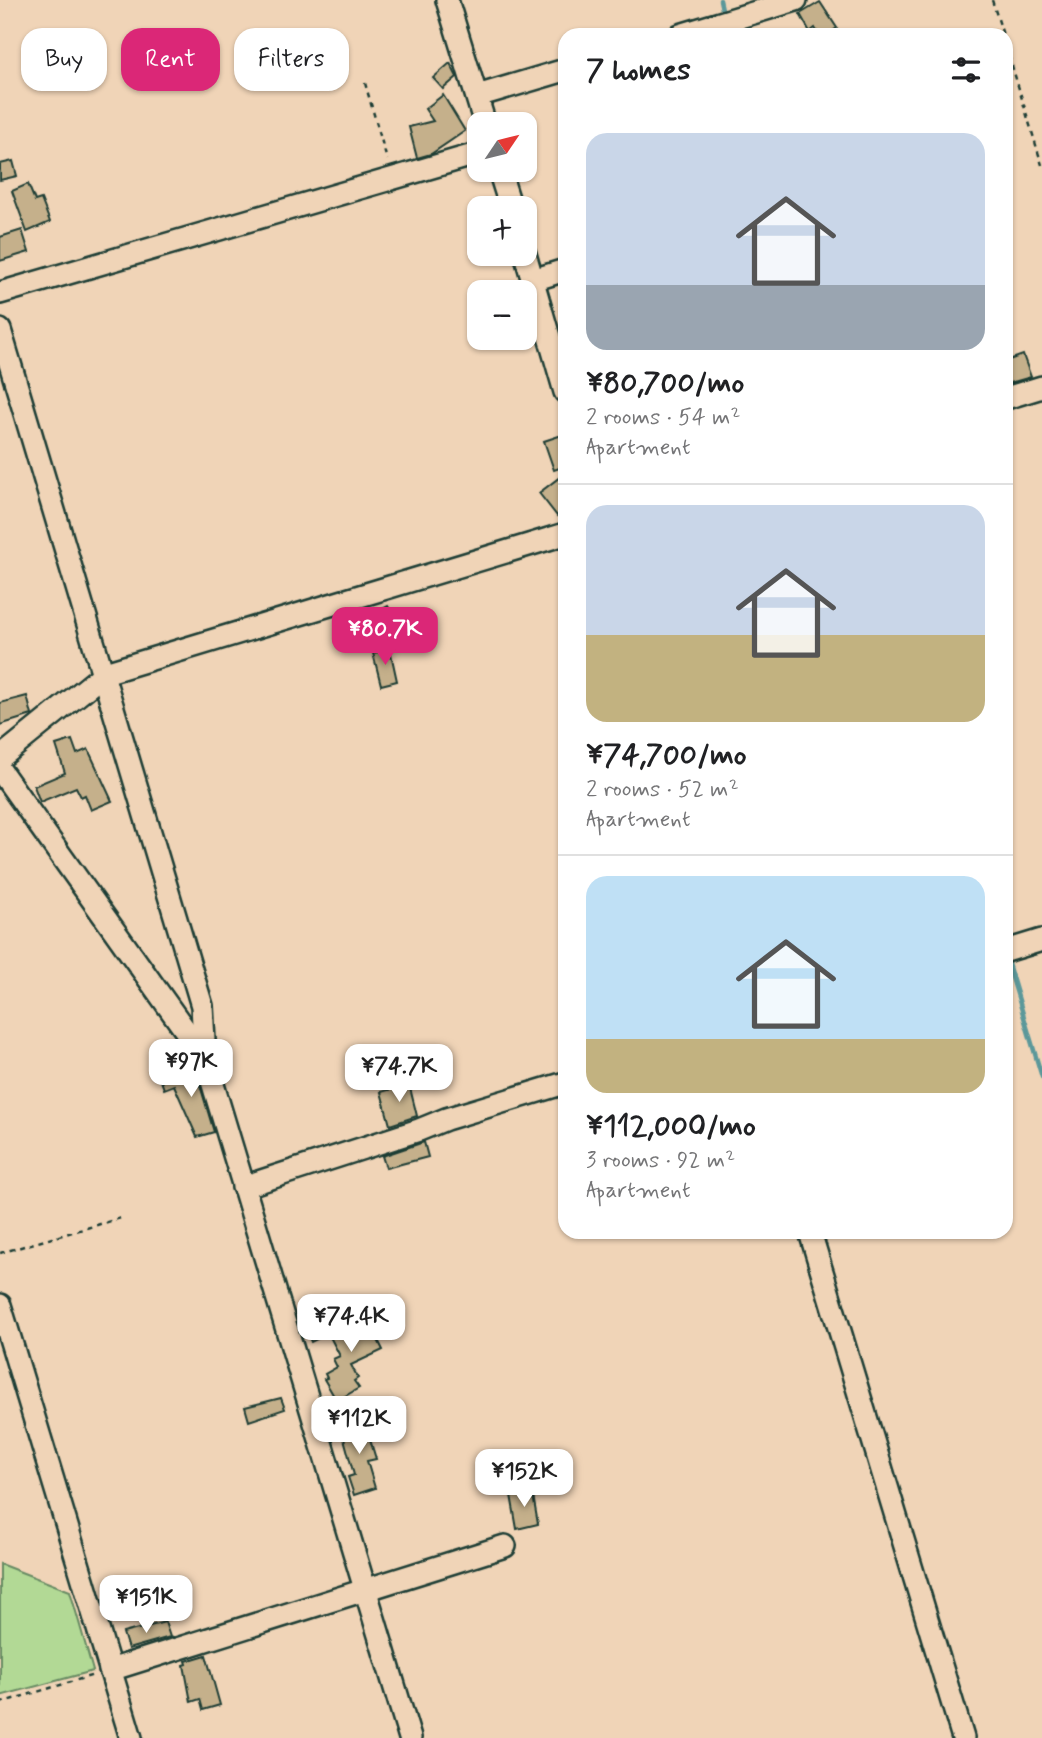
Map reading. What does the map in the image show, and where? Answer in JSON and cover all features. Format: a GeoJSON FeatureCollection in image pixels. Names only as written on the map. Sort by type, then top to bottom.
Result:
{"type":"FeatureCollection","features":[{"type":"Feature","properties":{"kind":"street"},"geometry":{"type":"LineString","coordinates":[[447,0],[482,112]]}},
{"type":"Feature","properties":{"kind":"street"},"geometry":{"type":"LineString","coordinates":[[703,28],[796,0]]}},
{"type":"Feature","properties":{"kind":"street"},"geometry":{"type":"LineString","coordinates":[[477,96],[558,72]]}},
{"type":"Feature","properties":{"kind":"street"},"geometry":{"type":"LineString","coordinates":[[0,293],[467,157]]}},
{"type":"Feature","properties":{"kind":"street"},"geometry":{"type":"LineString","coordinates":[[529,266],[533,280],[558,272]]}},
{"type":"Feature","properties":{"kind":"street"},"geometry":{"type":"LineString","coordinates":[[537,294],[558,368]]}},
{"type":"Feature","properties":{"kind":"street"},"geometry":{"type":"LineString","coordinates":[[0,330],[105,673],[202,1006],[205,1058],[410,1738]]}},
{"type":"Feature","properties":{"kind":"street"},"geometry":{"type":"LineString","coordinates":[[1013,396],[1042,387]]}},
{"type":"Feature","properties":{"kind":"street"},"geometry":{"type":"LineString","coordinates":[[0,758],[105,673],[558,536]]}},
{"type":"Feature","properties":{"kind":"street"},"geometry":{"type":"LineString","coordinates":[[0,770],[205,1058]]}},
{"type":"Feature","properties":{"kind":"street"},"geometry":{"type":"LineString","coordinates":[[1013,949],[1042,940]]}},
{"type":"Feature","properties":{"kind":"street"},"geometry":{"type":"LineString","coordinates":[[243,1187],[446,1119],[558,1085]]}},
{"type":"Feature","properties":{"kind":"street"},"geometry":{"type":"LineString","coordinates":[[812,1239],[963,1738]]}},
{"type":"Feature","properties":{"kind":"street"},"geometry":{"type":"LineString","coordinates":[[0,1306],[131,1738]]}},
{"type":"Feature","properties":{"kind":"street"},"geometry":{"type":"LineString","coordinates":[[110,1670],[505,1546]]}},
{"type":"Feature","properties":{"kind":"path"},"geometry":{"type":"LineString","coordinates":[[992,0],[1001,28]]}},
{"type":"Feature","properties":{"kind":"path"},"geometry":{"type":"LineString","coordinates":[[1013,69],[1042,164]]}},
{"type":"Feature","properties":{"kind":"path"},"geometry":{"type":"LineString","coordinates":[[365,83],[393,180]]}},
{"type":"Feature","properties":{"kind":"path"},"geometry":{"type":"LineString","coordinates":[[0,1253],[121,1218]]}},
{"type":"Feature","properties":{"kind":"path"},"geometry":{"type":"LineString","coordinates":[[0,1703],[110,1670]]}},
{"type":"Feature","properties":{"kind":"green space"},"geometry":{"type":"Polygon","coordinates":[[[0,1564],[70,1591],[93,1671],[0,1696],[0,1564]]]}},
{"type":"Feature","properties":{"kind":"building"},"geometry":{"type":"Polygon","coordinates":[[[820,2],[837,28],[808,28],[800,14],[820,2]]]}},
{"type":"Feature","properties":{"kind":"building"},"geometry":{"type":"Polygon","coordinates":[[[450,63],[457,77],[443,89],[433,78],[450,63]]]}},
{"type":"Feature","properties":{"kind":"building"},"geometry":{"type":"Polygon","coordinates":[[[443,95],[465,131],[431,154],[417,158],[409,127],[433,121],[425,109],[443,95]]]}},
{"type":"Feature","properties":{"kind":"building"},"geometry":{"type":"Polygon","coordinates":[[[13,161],[17,176],[0,180],[0,164],[13,161]]]}},
{"type":"Feature","properties":{"kind":"building"},"geometry":{"type":"Polygon","coordinates":[[[28,184],[35,201],[41,199],[50,222],[27,232],[12,191],[28,184]]]}},
{"type":"Feature","properties":{"kind":"building"},"geometry":{"type":"Polygon","coordinates":[[[22,230],[29,252],[0,261],[0,237],[22,230]]]}},
{"type":"Feature","properties":{"kind":"building"},"geometry":{"type":"Polygon","coordinates":[[[1023,355],[1031,377],[1013,382],[1013,359],[1023,355]]]}},
{"type":"Feature","properties":{"kind":"building"},"geometry":{"type":"Polygon","coordinates":[[[558,436],[558,469],[554,470],[544,441],[558,436]]]}},
{"type":"Feature","properties":{"kind":"building"},"geometry":{"type":"Polygon","coordinates":[[[558,479],[557,516],[539,493],[558,479]]]}},
{"type":"Feature","properties":{"kind":"building"},"geometry":{"type":"Polygon","coordinates":[[[388,606],[397,622],[405,618],[413,634],[387,648],[369,616],[388,606]]]}},
{"type":"Feature","properties":{"kind":"building"},"geometry":{"type":"Polygon","coordinates":[[[390,649],[397,681],[381,685],[373,653],[390,649]]]}},
{"type":"Feature","properties":{"kind":"building"},"geometry":{"type":"Polygon","coordinates":[[[27,696],[32,715],[0,725],[0,703],[27,696]]]}},
{"type":"Feature","properties":{"kind":"building"},"geometry":{"type":"Polygon","coordinates":[[[72,740],[77,754],[88,749],[112,801],[91,810],[85,795],[81,797],[76,787],[40,802],[34,786],[65,773],[56,745],[72,740]]]}},
{"type":"Feature","properties":{"kind":"building"},"geometry":{"type":"Polygon","coordinates":[[[194,1065],[214,1132],[197,1137],[174,1085],[164,1089],[160,1078],[194,1065]]]}},
{"type":"Feature","properties":{"kind":"building"},"geometry":{"type":"Polygon","coordinates":[[[409,1084],[417,1116],[390,1125],[381,1092],[409,1084]]]}},
{"type":"Feature","properties":{"kind":"building"},"geometry":{"type":"Polygon","coordinates":[[[424,1142],[428,1157],[386,1168],[382,1156],[424,1142]]]}},
{"type":"Feature","properties":{"kind":"building"},"geometry":{"type":"Polygon","coordinates":[[[365,1314],[383,1350],[351,1365],[358,1378],[354,1381],[359,1388],[340,1399],[339,1396],[335,1398],[324,1379],[327,1378],[325,1374],[337,1367],[333,1359],[340,1356],[328,1333],[365,1314]]]}},
{"type":"Feature","properties":{"kind":"building"},"geometry":{"type":"Polygon","coordinates":[[[321,1322],[327,1334],[311,1342],[306,1330],[321,1322]]]}},
{"type":"Feature","properties":{"kind":"building"},"geometry":{"type":"Polygon","coordinates":[[[281,1398],[285,1409],[249,1421],[245,1407],[281,1398]]]}},
{"type":"Feature","properties":{"kind":"building"},"geometry":{"type":"Polygon","coordinates":[[[364,1420],[376,1459],[367,1461],[375,1488],[354,1495],[348,1477],[354,1475],[342,1431],[346,1429],[346,1425],[364,1420]]]}},
{"type":"Feature","properties":{"kind":"building"},"geometry":{"type":"Polygon","coordinates":[[[532,1490],[538,1524],[517,1529],[511,1495],[532,1490]]]}},
{"type":"Feature","properties":{"kind":"building"},"geometry":{"type":"Polygon","coordinates":[[[165,1622],[170,1637],[128,1649],[123,1633],[165,1622]]]}},
{"type":"Feature","properties":{"kind":"building"},"geometry":{"type":"Polygon","coordinates":[[[206,1655],[220,1705],[203,1710],[200,1699],[191,1702],[184,1665],[187,1664],[186,1661],[206,1655]]]}},
{"type":"Feature","properties":{"kind":"waterway"},"geometry":{"type":"LineString","coordinates":[[720,0],[722,9]]}},
{"type":"Feature","properties":{"kind":"waterway"},"geometry":{"type":"LineString","coordinates":[[1013,981],[1042,1077]]}}]}
